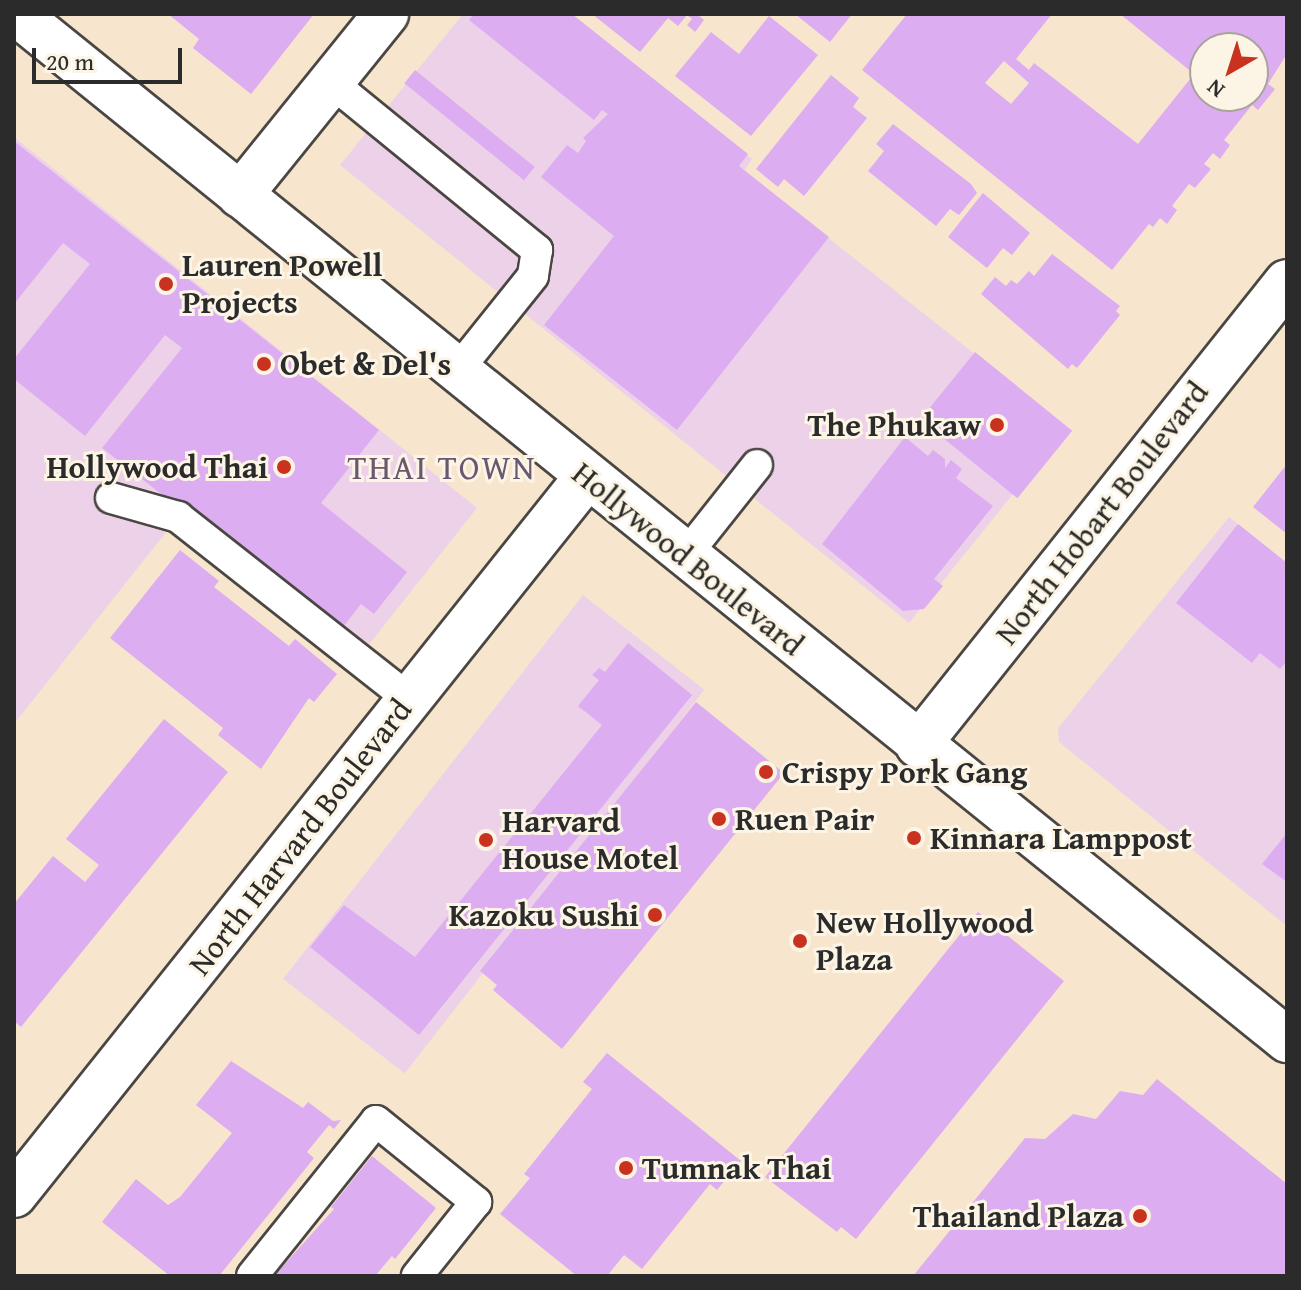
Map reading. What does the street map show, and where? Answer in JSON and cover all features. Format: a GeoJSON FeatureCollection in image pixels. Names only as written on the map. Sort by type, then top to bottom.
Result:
{"type":"FeatureCollection","features":[{"type":"Feature","properties":{"kind":"street","name":"Hollywood Boulevard"},"geometry":{"type":"LineString","coordinates":[[17,14],[586,478],[1287,1040]]}},
{"type":"Feature","properties":{"kind":"street"},"geometry":{"type":"LineString","coordinates":[[240,195],[386,14]]}},
{"type":"Feature","properties":{"kind":"street","name":"North Hobart Boulevard"},"geometry":{"type":"LineString","coordinates":[[918,745],[1287,282]]}},
{"type":"Feature","properties":{"kind":"street","name":"North Harvard Boulevard"},"geometry":{"type":"LineString","coordinates":[[14,1195],[586,478]]}},
{"type":"Feature","properties":{"kind":"lane"},"geometry":{"type":"LineString","coordinates":[[331,82],[537,250],[533,276],[457,371]]}},
{"type":"Feature","properties":{"kind":"lane"},"geometry":{"type":"LineString","coordinates":[[685,556],[757,465]]}},
{"type":"Feature","properties":{"kind":"lane"},"geometry":{"type":"LineString","coordinates":[[111,498],[178,517],[409,699]]}},
{"type":"Feature","properties":{"kind":"lane"},"geometry":{"type":"LineString","coordinates":[[252,1276],[376,1121],[476,1202],[417,1276]]}},
{"type":"Feature","properties":{"kind":"shaded area"},"geometry":{"type":"Polygon","coordinates":[[[463,14],[570,14],[752,159],[744,171],[1067,427],[909,623],[340,165],[463,14]]]}},
{"type":"Feature","properties":{"kind":"shaded area"},"geometry":{"type":"Polygon","coordinates":[[[14,137],[477,508],[363,652],[182,512],[14,724],[14,137]]]}},
{"type":"Feature","properties":{"kind":"shaded area"},"geometry":{"type":"Polygon","coordinates":[[[1229,517],[1287,563],[1287,926],[1059,742],[1058,728],[1229,517]]]}},
{"type":"Feature","properties":{"kind":"shaded area","name":"Harvard House Motel"},"geometry":{"type":"Polygon","coordinates":[[[583,595],[704,690],[405,1074],[283,979],[583,595]]]}},
{"type":"Feature","properties":{"kind":"building"},"geometry":{"type":"Polygon","coordinates":[[[168,14],[314,14],[251,94],[193,48],[199,39],[168,14]]]}},
{"type":"Feature","properties":{"kind":"building"},"geometry":{"type":"Polygon","coordinates":[[[474,14],[572,14],[748,154],[739,166],[829,237],[677,430],[544,325],[614,236],[541,177],[567,145],[578,153],[586,141],[583,138],[608,114],[602,110],[594,120],[469,20],[474,14]]]}},
{"type":"Feature","properties":{"kind":"building"},"geometry":{"type":"Polygon","coordinates":[[[592,14],[697,14],[704,20],[695,32],[687,25],[692,19],[687,15],[678,26],[668,18],[640,52],[592,14]]]}},
{"type":"Feature","properties":{"kind":"building"},"geometry":{"type":"Polygon","coordinates":[[[795,14],[852,14],[830,42],[795,14]]]}},
{"type":"Feature","properties":{"kind":"building"},"geometry":{"type":"Polygon","coordinates":[[[907,14],[1052,14],[1016,59],[1029,70],[1034,63],[1138,144],[1189,80],[1189,112],[1246,112],[1224,140],[1230,145],[1220,159],[1213,153],[1204,164],[1211,169],[1195,188],[1189,184],[1172,206],[1177,210],[1167,224],[1160,218],[1153,227],[1149,224],[1112,270],[862,70],[907,14]],[[1004,61],[985,83],[1011,104],[1029,83],[1004,61]]]}},
{"type":"Feature","properties":{"kind":"building"},"geometry":{"type":"Polygon","coordinates":[[[1120,14],[1287,14],[1287,54],[1269,82],[1269,32],[1189,32],[1189,70],[1120,14]]]}},
{"type":"Feature","properties":{"kind":"building"},"geometry":{"type":"Polygon","coordinates":[[[769,16],[818,55],[751,136],[675,76],[711,32],[739,54],[769,16]]]}},
{"type":"Feature","properties":{"kind":"building"},"geometry":{"type":"Polygon","coordinates":[[[415,70],[535,167],[524,180],[404,83],[415,70]]]}},
{"type":"Feature","properties":{"kind":"building"},"geometry":{"type":"Polygon","coordinates":[[[831,75],[859,98],[853,107],[867,118],[804,196],[784,179],[778,187],[756,169],[831,75]]]}},
{"type":"Feature","properties":{"kind":"building"},"geometry":{"type":"Polygon","coordinates":[[[893,124],[971,184],[977,193],[959,215],[950,209],[936,226],[868,171],[884,151],[876,144],[893,124]]]}},
{"type":"Feature","properties":{"kind":"building"},"geometry":{"type":"Polygon","coordinates":[[[14,141],[379,430],[321,503],[407,572],[374,614],[361,604],[339,632],[102,448],[182,348],[165,335],[85,436],[14,379],[14,359],[90,264],[63,243],[14,304],[14,141]]]}},
{"type":"Feature","properties":{"kind":"building"},"geometry":{"type":"Polygon","coordinates":[[[983,193],[1030,233],[1012,255],[1003,248],[987,268],[948,237],[983,193]]]}},
{"type":"Feature","properties":{"kind":"building"},"geometry":{"type":"Polygon","coordinates":[[[1052,254],[1120,306],[1116,311],[1120,315],[1077,368],[1072,364],[1068,369],[981,294],[995,277],[1006,286],[1011,280],[1017,284],[1029,271],[1034,276],[1052,254]]]}},
{"type":"Feature","properties":{"kind":"building","name":"The Phukaw"},"geometry":{"type":"Polygon","coordinates":[[[975,352],[1072,431],[1017,498],[920,420],[975,352]]]}},
{"type":"Feature","properties":{"kind":"building"},"geometry":{"type":"Polygon","coordinates":[[[905,437],[928,456],[933,450],[945,459],[945,468],[951,460],[962,469],[956,478],[993,506],[934,579],[943,586],[924,609],[903,611],[822,544],[905,437]]]}},
{"type":"Feature","properties":{"kind":"building"},"geometry":{"type":"Polygon","coordinates":[[[1287,464],[1287,534],[1253,507],[1287,464]]]}},
{"type":"Feature","properties":{"kind":"building"},"geometry":{"type":"Polygon","coordinates":[[[1238,524],[1287,563],[1287,661],[1280,669],[1260,653],[1252,663],[1176,603],[1238,524]]]}},
{"type":"Feature","properties":{"kind":"building"},"geometry":{"type":"Polygon","coordinates":[[[180,550],[219,581],[214,587],[289,646],[295,639],[337,674],[314,702],[309,698],[261,769],[218,735],[223,728],[110,638],[180,550]]]}},
{"type":"Feature","properties":{"kind":"building"},"geometry":{"type":"Polygon","coordinates":[[[628,643],[692,695],[419,1035],[310,947],[344,905],[415,957],[602,725],[578,706],[599,680],[592,675],[599,668],[605,672],[628,643]]]}},
{"type":"Feature","properties":{"kind":"building"},"geometry":{"type":"Polygon","coordinates":[[[696,702],[784,773],[562,1049],[493,990],[497,985],[480,971],[696,702]]]}},
{"type":"Feature","properties":{"kind":"building"},"geometry":{"type":"Polygon","coordinates":[[[164,719],[228,772],[21,1027],[14,1021],[14,904],[53,856],[85,882],[99,865],[66,839],[164,719]]]}},
{"type":"Feature","properties":{"kind":"building"},"geometry":{"type":"Polygon","coordinates":[[[1287,833],[1287,882],[1262,864],[1287,833]]]}},
{"type":"Feature","properties":{"kind":"building"},"geometry":{"type":"Polygon","coordinates":[[[978,912],[1064,981],[856,1239],[841,1227],[837,1232],[765,1177],[978,912]]]}},
{"type":"Feature","properties":{"kind":"building","name":"Tumnak Thai"},"geometry":{"type":"Polygon","coordinates":[[[607,1053],[741,1161],[717,1190],[710,1184],[642,1269],[624,1255],[607,1276],[577,1276],[500,1214],[530,1178],[524,1174],[592,1089],[583,1082],[607,1053]]]}},
{"type":"Feature","properties":{"kind":"building"},"geometry":{"type":"Polygon","coordinates":[[[231,1061],[303,1108],[308,1102],[333,1121],[341,1120],[334,1129],[329,1125],[307,1152],[314,1158],[219,1276],[170,1276],[102,1222],[136,1179],[168,1205],[180,1197],[232,1133],[196,1105],[231,1061]]]}},
{"type":"Feature","properties":{"kind":"building"},"geometry":{"type":"Polygon","coordinates":[[[1157,1079],[1287,1184],[1287,1276],[913,1276],[1025,1138],[1045,1139],[1073,1114],[1096,1119],[1120,1091],[1143,1095],[1157,1079]]]}},
{"type":"Feature","properties":{"kind":"building"},"geometry":{"type":"Polygon","coordinates":[[[372,1156],[436,1208],[395,1259],[392,1256],[375,1276],[274,1276],[334,1209],[331,1207],[372,1156]]]}},
{"type":"Feature","properties":{"kind":"place","name":"Lauren Powell Projects"},"geometry":{"type":"Point","coordinates":[166,284]}},
{"type":"Feature","properties":{"kind":"place","name":"Obet & Del's"},"geometry":{"type":"Point","coordinates":[264,364]}},
{"type":"Feature","properties":{"kind":"place","name":"The Phukaw"},"geometry":{"type":"Point","coordinates":[997,425]}},
{"type":"Feature","properties":{"kind":"place","name":"Hollywood Thai"},"geometry":{"type":"Point","coordinates":[284,467]}},
{"type":"Feature","properties":{"kind":"place","name":"Crispy Pork Gang"},"geometry":{"type":"Point","coordinates":[766,772]}},
{"type":"Feature","properties":{"kind":"place","name":"Ruen Pair"},"geometry":{"type":"Point","coordinates":[719,819]}},
{"type":"Feature","properties":{"kind":"place","name":"Kinnara Lamppost"},"geometry":{"type":"Point","coordinates":[914,838]}},
{"type":"Feature","properties":{"kind":"place","name":"Harvard House Motel"},"geometry":{"type":"Point","coordinates":[486,840]}},
{"type":"Feature","properties":{"kind":"place","name":"Kazoku Sushi"},"geometry":{"type":"Point","coordinates":[655,915]}},
{"type":"Feature","properties":{"kind":"place","name":"New Hollywood Plaza"},"geometry":{"type":"Point","coordinates":[800,941]}},
{"type":"Feature","properties":{"kind":"place","name":"Tumnak Thai"},"geometry":{"type":"Point","coordinates":[626,1168]}},
{"type":"Feature","properties":{"kind":"place","name":"Thailand Plaza"},"geometry":{"type":"Point","coordinates":[1140,1216]}},
{"type":"Feature","properties":{"kind":"district","name":"THAI TOWN"},"geometry":{"type":"Point","coordinates":[442,467]}}]}
